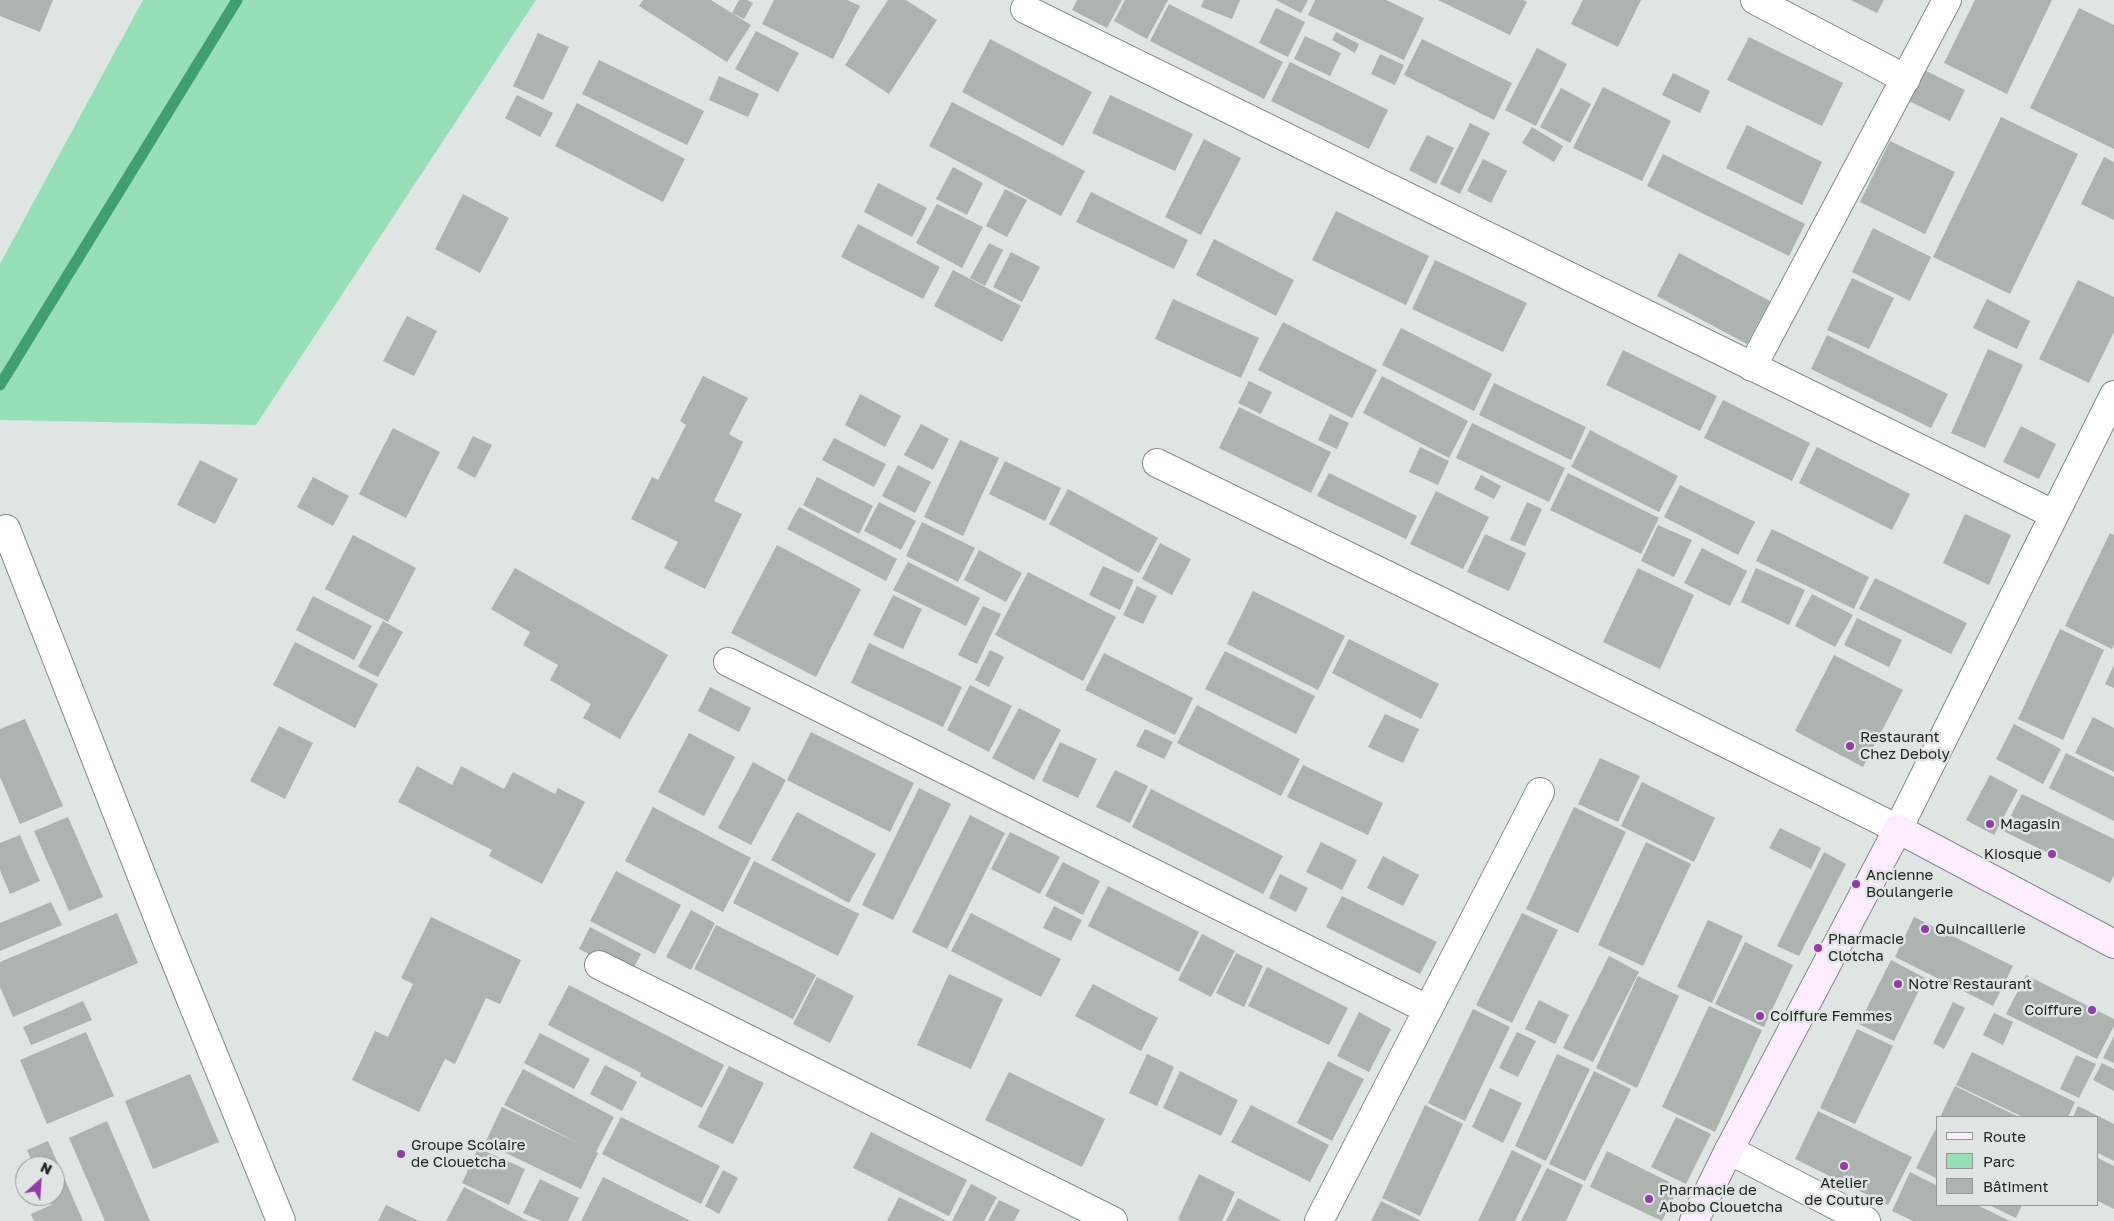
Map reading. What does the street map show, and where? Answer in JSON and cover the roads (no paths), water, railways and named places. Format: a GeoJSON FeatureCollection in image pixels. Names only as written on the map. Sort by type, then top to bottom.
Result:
{"type":"FeatureCollection","features":[{"type":"Feature","properties":{"kind":"street"},"geometry":{"type":"LineString","coordinates":[[1756,0],[1906,79]]}},
{"type":"Feature","properties":{"kind":"street"},"geometry":{"type":"LineString","coordinates":[[1752,367],[1947,0]]}},
{"type":"Feature","properties":{"kind":"street"},"geometry":{"type":"LineString","coordinates":[[1025,10],[2053,514]]}},
{"type":"Feature","properties":{"kind":"street"},"geometry":{"type":"LineString","coordinates":[[1694,1221],[1729,1150],[1898,829],[2053,514],[2114,395]]}},
{"type":"Feature","properties":{"kind":"street"},"geometry":{"type":"LineString","coordinates":[[1157,463],[1445,603],[1898,829],[2114,944]]}},
{"type":"Feature","properties":{"kind":"street"},"geometry":{"type":"LineString","coordinates":[[6,529],[168,943],[281,1221]]}},
{"type":"Feature","properties":{"kind":"street"},"geometry":{"type":"LineString","coordinates":[[728,662],[1427,1009]]}},
{"type":"Feature","properties":{"kind":"street"},"geometry":{"type":"LineString","coordinates":[[1319,1221],[1540,792]]}},
{"type":"Feature","properties":{"kind":"street"},"geometry":{"type":"LineString","coordinates":[[599,965],[1113,1221]]}},
{"type":"Feature","properties":{"kind":"street"},"geometry":{"type":"LineString","coordinates":[[1729,1150],[1866,1221]]}},
{"type":"Feature","properties":{"kind":"waterway"},"geometry":{"type":"LineString","coordinates":[[0,385],[237,0]]}},
{"type":"Feature","properties":{"kind":"place","name":"Restaurant Chez Deboly"},"geometry":{"type":"Point","coordinates":[1850,746]}},
{"type":"Feature","properties":{"kind":"place","name":"Magasin"},"geometry":{"type":"Point","coordinates":[1990,824]}},
{"type":"Feature","properties":{"kind":"place","name":"Kiosque"},"geometry":{"type":"Point","coordinates":[2052,854]}},
{"type":"Feature","properties":{"kind":"place","name":"Ancienne Boulangerie"},"geometry":{"type":"Point","coordinates":[1856,884]}},
{"type":"Feature","properties":{"kind":"place","name":"Quincaillerie"},"geometry":{"type":"Point","coordinates":[1925,929]}},
{"type":"Feature","properties":{"kind":"place","name":"Pharmacie Clotcha"},"geometry":{"type":"Point","coordinates":[1818,948]}},
{"type":"Feature","properties":{"kind":"place","name":"Notre Restaurant"},"geometry":{"type":"Point","coordinates":[1898,984]}},
{"type":"Feature","properties":{"kind":"place","name":"Coiffure"},"geometry":{"type":"Point","coordinates":[2092,1010]}},
{"type":"Feature","properties":{"kind":"place","name":"Coiffure Femmes"},"geometry":{"type":"Point","coordinates":[1760,1016]}},
{"type":"Feature","properties":{"kind":"place","name":"Groupe Scolaire de Clouetcha"},"geometry":{"type":"Point","coordinates":[401,1154]}},
{"type":"Feature","properties":{"kind":"place","name":"Atelier de Couture"},"geometry":{"type":"Point","coordinates":[1844,1166]}},
{"type":"Feature","properties":{"kind":"place","name":"Pharmacie de Abobo Clouetcha"},"geometry":{"type":"Point","coordinates":[1649,1199]}}]}
